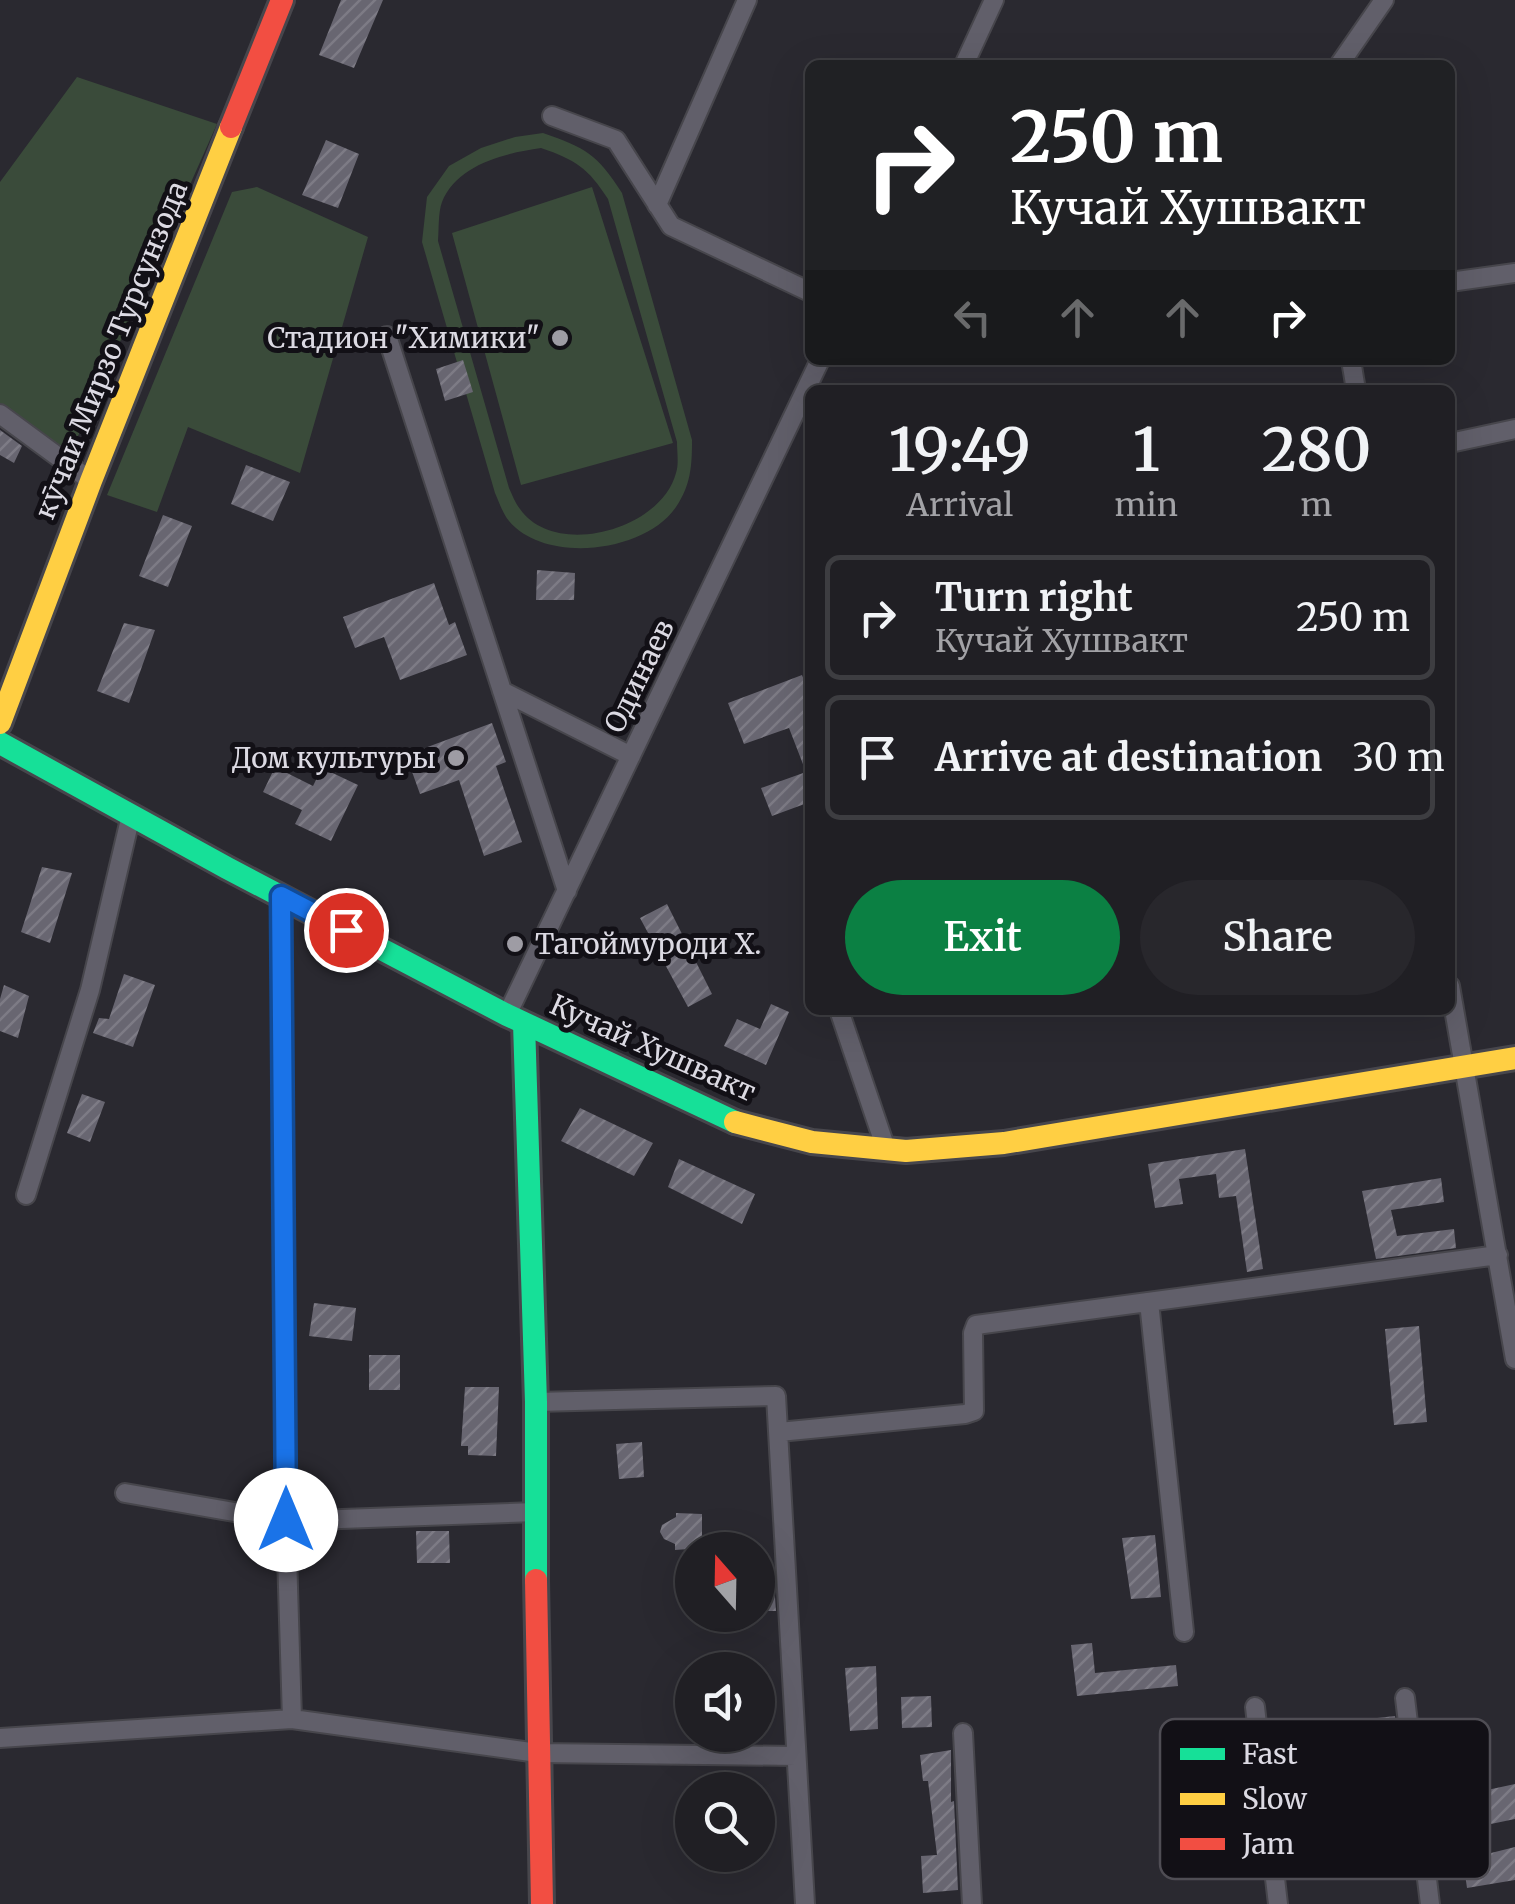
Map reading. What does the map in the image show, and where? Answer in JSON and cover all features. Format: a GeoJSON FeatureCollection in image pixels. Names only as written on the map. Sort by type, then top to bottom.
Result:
{"type":"FeatureCollection","features":[{"type":"Feature","properties":{"kind":"street","name":"кӯчаи Мирзо Турсунзода"},"geometry":{"type":"LineString","coordinates":[[0,724],[90,481],[282,0]]}},
{"type":"Feature","properties":{"kind":"street"},"geometry":{"type":"LineString","coordinates":[[657,205],[747,0]]}},
{"type":"Feature","properties":{"kind":"street"},"geometry":{"type":"LineString","coordinates":[[966,60],[994,0]]}},
{"type":"Feature","properties":{"kind":"street"},"geometry":{"type":"LineString","coordinates":[[1342,60],[1384,0]]}},
{"type":"Feature","properties":{"kind":"street"},"geometry":{"type":"LineString","coordinates":[[552,116],[616,140],[671,226],[805,290]]}},
{"type":"Feature","properties":{"kind":"street"},"geometry":{"type":"LineString","coordinates":[[1455,281],[1515,273]]}},
{"type":"Feature","properties":{"kind":"street"},"geometry":{"type":"LineString","coordinates":[[387,336],[566,891]]}},
{"type":"Feature","properties":{"kind":"street","name":"Одинаев"},"geometry":{"type":"LineString","coordinates":[[516,1019],[566,891],[805,391]]}},
{"type":"Feature","properties":{"kind":"street"},"geometry":{"type":"LineString","coordinates":[[0,414],[90,481]]}},
{"type":"Feature","properties":{"kind":"street"},"geometry":{"type":"LineString","coordinates":[[1455,442],[1515,429]]}},
{"type":"Feature","properties":{"kind":"street"},"geometry":{"type":"LineString","coordinates":[[502,691],[631,756]]}},
{"type":"Feature","properties":{"kind":"street","name":"Кучай Хушвакт"},"geometry":{"type":"LineString","coordinates":[[0,742],[516,1019],[724,1119],[812,1142],[906,1151],[1004,1144],[1515,1058]]}},
{"type":"Feature","properties":{"kind":"street"},"geometry":{"type":"LineString","coordinates":[[26,1195],[90,990],[131,815]]}},
{"type":"Feature","properties":{"kind":"street"},"geometry":{"type":"LineString","coordinates":[[281,896],[286,1520],[292,1720]]}},
{"type":"Feature","properties":{"kind":"street"},"geometry":{"type":"LineString","coordinates":[[841,1015],[886,1149]]}},
{"type":"Feature","properties":{"kind":"street"},"geometry":{"type":"LineString","coordinates":[[1454,1015],[1515,1359]]}},
{"type":"Feature","properties":{"kind":"street"},"geometry":{"type":"LineString","coordinates":[[516,1019],[536,1402],[534,1512],[542,1904]]}},
{"type":"Feature","properties":{"kind":"street"},"geometry":{"type":"LineString","coordinates":[[779,1432],[974,1410],[976,1325],[1498,1255]]}},
{"type":"Feature","properties":{"kind":"street"},"geometry":{"type":"LineString","coordinates":[[1149,1302],[1184,1632]]}},
{"type":"Feature","properties":{"kind":"street"},"geometry":{"type":"LineString","coordinates":[[536,1402],[776,1396],[805,1904]]}},
{"type":"Feature","properties":{"kind":"street"},"geometry":{"type":"LineString","coordinates":[[124,1493],[286,1520],[534,1512]]}},
{"type":"Feature","properties":{"kind":"street"},"geometry":{"type":"LineString","coordinates":[[1406,1698],[1408,1719]]}},
{"type":"Feature","properties":{"kind":"street"},"geometry":{"type":"LineString","coordinates":[[1256,1707],[1257,1719]]}},
{"type":"Feature","properties":{"kind":"street"},"geometry":{"type":"LineString","coordinates":[[0,1738],[292,1720],[538,1753],[796,1756]]}},
{"type":"Feature","properties":{"kind":"street"},"geometry":{"type":"LineString","coordinates":[[963,1733],[972,1904]]}},
{"type":"Feature","properties":{"kind":"street"},"geometry":{"type":"LineString","coordinates":[[1275,1879],[1278,1904]]}},
{"type":"Feature","properties":{"kind":"street"},"geometry":{"type":"LineString","coordinates":[[1427,1879],[1430,1904]]}},
{"type":"Feature","properties":{"kind":"green space"},"geometry":{"type":"Polygon","coordinates":[[[77,77],[217,124],[70,454],[0,403],[0,182],[77,77]]]}},
{"type":"Feature","properties":{"kind":"green space"},"geometry":{"type":"Polygon","coordinates":[[[543,133],[580,148],[605,169],[622,193],[692,440],[690,475],[676,507],[662,522],[620,543],[570,548],[546,544],[526,535],[507,518],[495,493],[422,242],[427,197],[449,166],[481,148],[543,133]],[[541,148],[484,163],[459,178],[442,202],[438,241],[509,488],[520,509],[536,524],[581,535],[629,523],[650,510],[666,493],[676,473],[677,442],[608,199],[587,172],[541,148]]]}},
{"type":"Feature","properties":{"kind":"green space"},"geometry":{"type":"Polygon","coordinates":[[[257,187],[368,237],[300,473],[188,427],[157,512],[107,495],[232,192],[257,187]]]}},
{"type":"Feature","properties":{"kind":"green space","name":"Стадион \"Химики\""},"geometry":{"type":"Polygon","coordinates":[[[592,187],[673,443],[521,485],[452,233],[592,187]]]}},
{"type":"Feature","properties":{"kind":"building"},"geometry":{"type":"Polygon","coordinates":[[[341,0],[383,0],[354,68],[319,55],[341,0]]]}},
{"type":"Feature","properties":{"kind":"building"},"geometry":{"type":"Polygon","coordinates":[[[326,140],[359,154],[338,208],[302,195],[326,140]]]}},
{"type":"Feature","properties":{"kind":"building","name":"Стадион \"Химики\""},"geometry":{"type":"Polygon","coordinates":[[[463,360],[473,392],[445,401],[436,369],[463,360]]]}},
{"type":"Feature","properties":{"kind":"building"},"geometry":{"type":"Polygon","coordinates":[[[0,430],[22,446],[14,463],[0,455],[0,430]]]}},
{"type":"Feature","properties":{"kind":"building"},"geometry":{"type":"Polygon","coordinates":[[[246,465],[290,482],[273,521],[231,504],[246,465]]]}},
{"type":"Feature","properties":{"kind":"building"},"geometry":{"type":"Polygon","coordinates":[[[163,515],[192,526],[168,587],[139,576],[163,515]]]}},
{"type":"Feature","properties":{"kind":"building"},"geometry":{"type":"Polygon","coordinates":[[[537,570],[575,573],[574,600],[536,600],[537,570]]]}},
{"type":"Feature","properties":{"kind":"building"},"geometry":{"type":"Polygon","coordinates":[[[434,583],[449,625],[455,622],[467,655],[400,680],[384,637],[355,648],[343,617],[434,583]]]}},
{"type":"Feature","properties":{"kind":"building"},"geometry":{"type":"Polygon","coordinates":[[[124,623],[155,630],[129,703],[97,691],[124,623]]]}},
{"type":"Feature","properties":{"kind":"building"},"geometry":{"type":"Polygon","coordinates":[[[802,675],[805,769],[789,728],[744,744],[728,703],[802,675]]]}},
{"type":"Feature","properties":{"kind":"building"},"geometry":{"type":"Polygon","coordinates":[[[492,723],[506,762],[496,766],[522,842],[484,856],[459,780],[420,794],[406,755],[492,723]]]}},
{"type":"Feature","properties":{"kind":"building"},"geometry":{"type":"Polygon","coordinates":[[[275,767],[313,786],[322,768],[358,785],[331,841],[295,824],[302,810],[263,792],[275,767]]]}},
{"type":"Feature","properties":{"kind":"building"},"geometry":{"type":"Polygon","coordinates":[[[805,772],[805,804],[772,816],[761,788],[805,772]]]}},
{"type":"Feature","properties":{"kind":"building"},"geometry":{"type":"Polygon","coordinates":[[[42,867],[72,873],[50,943],[21,932],[42,867]]]}},
{"type":"Feature","properties":{"kind":"building"},"geometry":{"type":"Polygon","coordinates":[[[667,904],[712,994],[688,1007],[640,918],[667,904]]]}},
{"type":"Feature","properties":{"kind":"building"},"geometry":{"type":"Polygon","coordinates":[[[124,974],[155,985],[133,1047],[93,1033],[99,1018],[109,1019],[124,974]]]}},
{"type":"Feature","properties":{"kind":"building"},"geometry":{"type":"Polygon","coordinates":[[[4,985],[29,996],[18,1038],[0,1031],[4,985]]]}},
{"type":"Feature","properties":{"kind":"building"},"geometry":{"type":"Polygon","coordinates":[[[771,1004],[789,1012],[766,1065],[724,1046],[737,1019],[760,1029],[771,1004]]]}},
{"type":"Feature","properties":{"kind":"building"},"geometry":{"type":"Polygon","coordinates":[[[82,1094],[105,1102],[90,1142],[67,1133],[82,1094]]]}},
{"type":"Feature","properties":{"kind":"building"},"geometry":{"type":"Polygon","coordinates":[[[580,1108],[653,1143],[634,1176],[561,1141],[580,1108]]]}},
{"type":"Feature","properties":{"kind":"building"},"geometry":{"type":"Polygon","coordinates":[[[1245,1149],[1263,1269],[1247,1272],[1236,1196],[1219,1198],[1216,1174],[1179,1179],[1183,1204],[1155,1208],[1148,1164],[1245,1149]]]}},
{"type":"Feature","properties":{"kind":"building"},"geometry":{"type":"Polygon","coordinates":[[[679,1159],[755,1194],[742,1224],[668,1187],[679,1159]]]}},
{"type":"Feature","properties":{"kind":"building"},"geometry":{"type":"Polygon","coordinates":[[[1441,1178],[1444,1202],[1391,1210],[1397,1236],[1454,1229],[1456,1248],[1376,1259],[1362,1191],[1441,1178]]]}},
{"type":"Feature","properties":{"kind":"building"},"geometry":{"type":"Polygon","coordinates":[[[314,1303],[356,1308],[352,1341],[309,1336],[314,1303]]]}},
{"type":"Feature","properties":{"kind":"building"},"geometry":{"type":"Polygon","coordinates":[[[1419,1326],[1427,1422],[1394,1425],[1385,1329],[1419,1326]]]}},
{"type":"Feature","properties":{"kind":"building"},"geometry":{"type":"Polygon","coordinates":[[[369,1355],[400,1355],[400,1390],[369,1390],[369,1355]]]}},
{"type":"Feature","properties":{"kind":"building"},"geometry":{"type":"Polygon","coordinates":[[[465,1387],[499,1387],[496,1456],[468,1455],[468,1446],[461,1446],[465,1387]]]}},
{"type":"Feature","properties":{"kind":"building"},"geometry":{"type":"Polygon","coordinates":[[[642,1442],[644,1477],[619,1479],[616,1444],[642,1442]]]}},
{"type":"Feature","properties":{"kind":"building"},"geometry":{"type":"Polygon","coordinates":[[[676,1513],[702,1514],[702,1532],[675,1532],[675,1544],[664,1539],[662,1525],[676,1517],[676,1513]]]}},
{"type":"Feature","properties":{"kind":"building"},"geometry":{"type":"Polygon","coordinates":[[[416,1531],[449,1531],[450,1563],[417,1563],[416,1531]]]}},
{"type":"Feature","properties":{"kind":"building"},"geometry":{"type":"Polygon","coordinates":[[[1155,1535],[1161,1597],[1131,1599],[1122,1538],[1155,1535]]]}},
{"type":"Feature","properties":{"kind":"building"},"geometry":{"type":"Polygon","coordinates":[[[1092,1643],[1095,1673],[1176,1665],[1178,1686],[1077,1696],[1071,1645],[1092,1643]]]}},
{"type":"Feature","properties":{"kind":"building"},"geometry":{"type":"Polygon","coordinates":[[[876,1666],[878,1729],[850,1731],[845,1668],[876,1666]]]}},
{"type":"Feature","properties":{"kind":"building"},"geometry":{"type":"Polygon","coordinates":[[[931,1696],[932,1727],[902,1728],[901,1697],[931,1696]]]}},
{"type":"Feature","properties":{"kind":"building"},"geometry":{"type":"Polygon","coordinates":[[[951,1750],[958,1890],[923,1893],[921,1856],[937,1855],[928,1781],[923,1781],[920,1755],[951,1750]]]}},
{"type":"Feature","properties":{"kind":"building"},"geometry":{"type":"Polygon","coordinates":[[[1515,1784],[1515,1819],[1490,1824],[1490,1789],[1515,1784]]]}},
{"type":"Feature","properties":{"kind":"building"},"geometry":{"type":"Polygon","coordinates":[[[1515,1847],[1515,1880],[1467,1888],[1466,1879],[1490,1879],[1490,1853],[1515,1847]]]}},
{"type":"Feature","properties":{"kind":"traffic: fast"},"geometry":{"type":"LineString","coordinates":[[0,743],[507,1015],[735,1122]]}},
{"type":"Feature","properties":{"kind":"traffic: fast"},"geometry":{"type":"LineString","coordinates":[[524,1023],[536,1402],[536,1580]]}},
{"type":"Feature","properties":{"kind":"traffic: slow"},"geometry":{"type":"LineString","coordinates":[[0,723],[231,127]]}},
{"type":"Feature","properties":{"kind":"traffic: slow"},"geometry":{"type":"LineString","coordinates":[[735,1122],[812,1142],[906,1151],[1004,1143],[1515,1058]]}},
{"type":"Feature","properties":{"kind":"traffic: jam"},"geometry":{"type":"LineString","coordinates":[[231,127],[282,0]]}},
{"type":"Feature","properties":{"kind":"traffic: jam"},"geometry":{"type":"LineString","coordinates":[[536,1580],[542,1904]]}},
{"type":"Feature","properties":{"kind":"place","name":"Стадион \"Химики\""},"geometry":{"type":"Point","coordinates":[560,338]}},
{"type":"Feature","properties":{"kind":"place","name":"Дом культуры"},"geometry":{"type":"Point","coordinates":[456,758]}},
{"type":"Feature","properties":{"kind":"place","name":"Тагоймуроди Х."},"geometry":{"type":"Point","coordinates":[515,944]}},
{"type":"Feature","properties":{"kind":"route"},"geometry":{"type":"LineString","coordinates":[[286,1520],[281,896],[346,930]]}}]}
